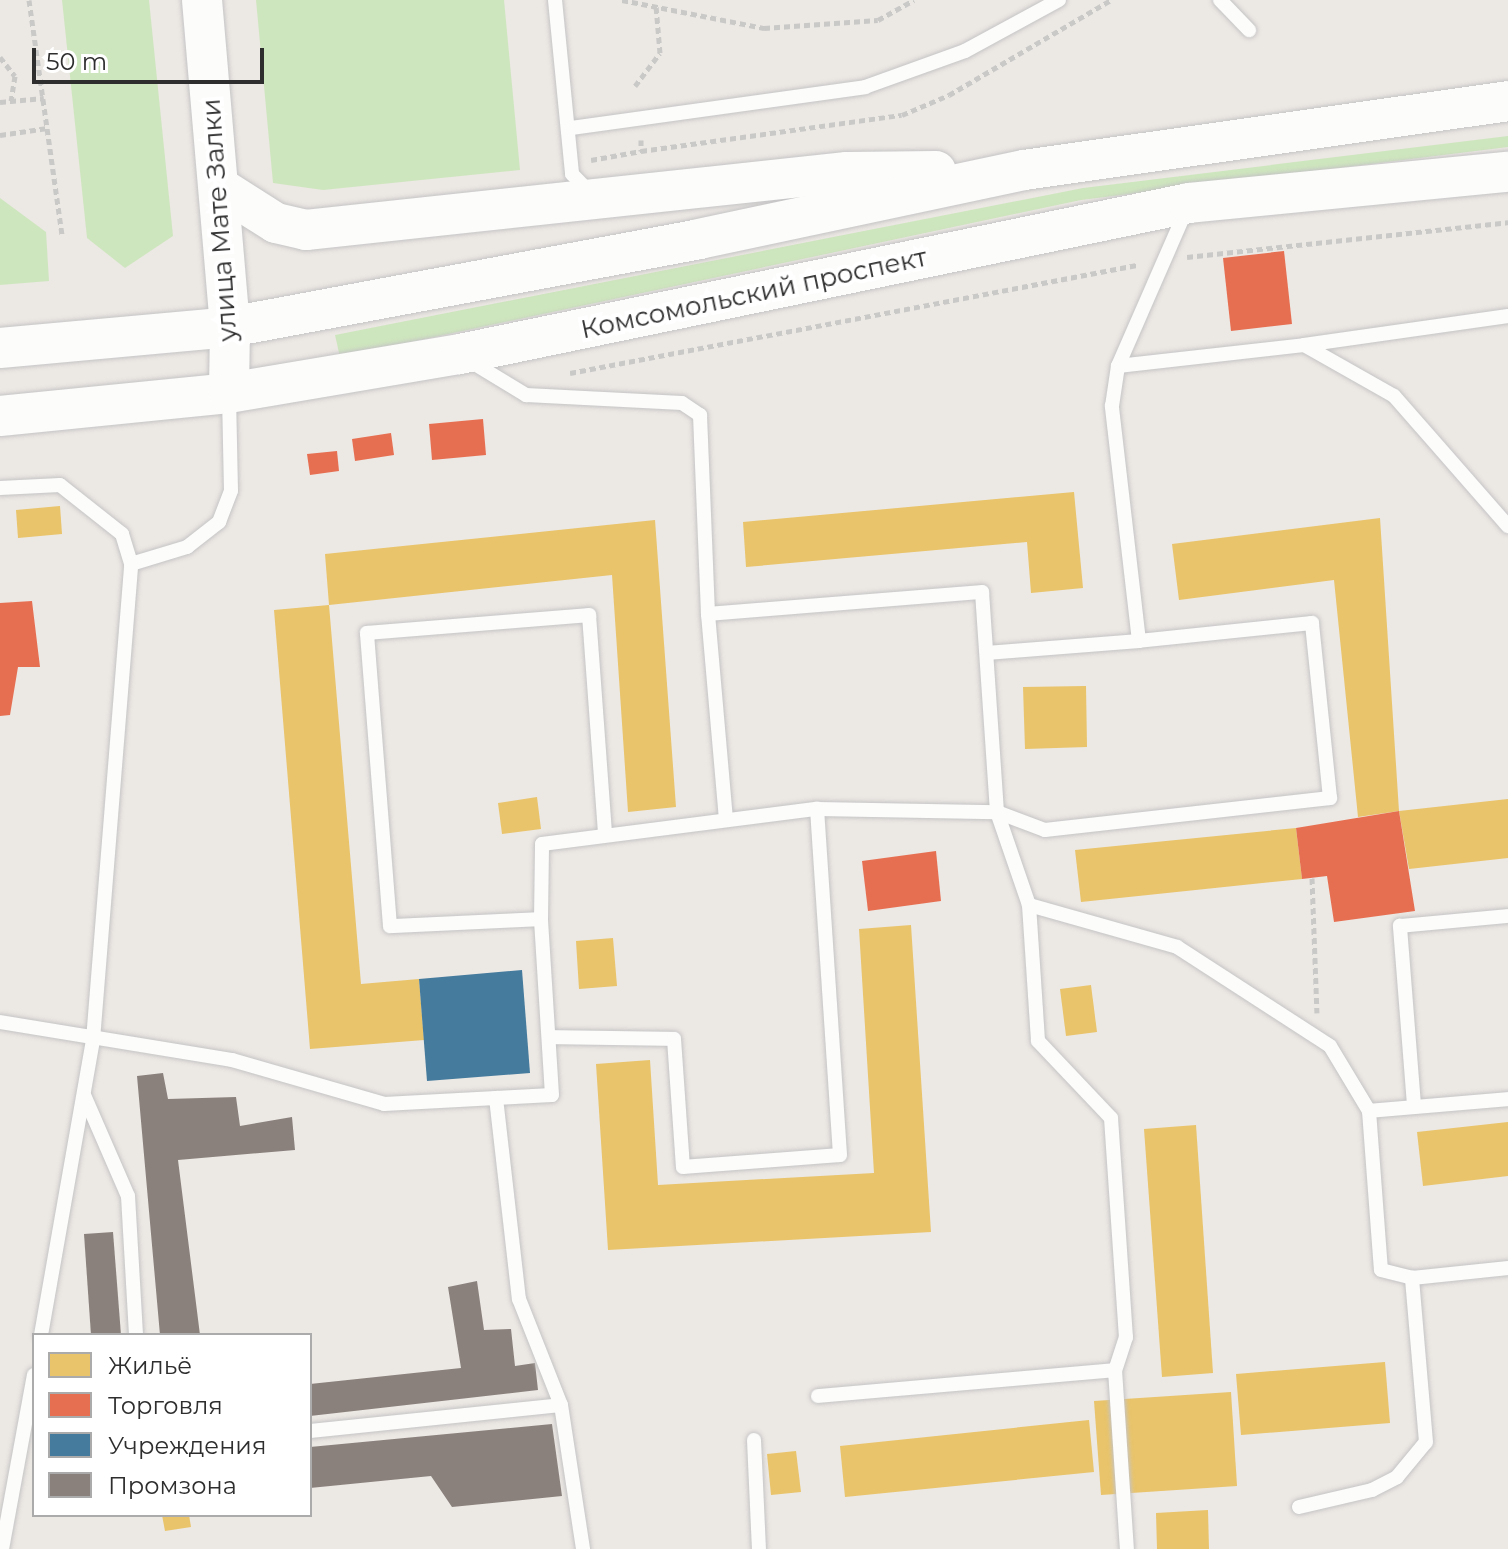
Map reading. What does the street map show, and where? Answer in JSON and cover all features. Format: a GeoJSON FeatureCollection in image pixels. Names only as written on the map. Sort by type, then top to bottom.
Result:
{"type":"FeatureCollection","features":[{"type":"Feature","properties":{"kind":"main road","name":"улица Мате Залки"},"geometry":{"type":"LineString","coordinates":[[202,0],[230,327],[229,393]]}},
{"type":"Feature","properties":{"kind":"main road"},"geometry":{"type":"LineString","coordinates":[[0,348],[230,327],[699,239],[1024,170],[1508,101]]}},
{"type":"Feature","properties":{"kind":"main road"},"geometry":{"type":"LineString","coordinates":[[219,187],[276,223],[306,230],[847,172],[1024,170]]}},
{"type":"Feature","properties":{"kind":"main road","name":"Комсомольский проспект"},"geometry":{"type":"LineString","coordinates":[[0,416],[229,393],[460,354],[1189,203],[1508,172]]}},
{"type":"Feature","properties":{"kind":"lane"},"geometry":{"type":"LineString","coordinates":[[555,0],[575,163],[572,174],[595,198]]}},
{"type":"Feature","properties":{"kind":"lane"},"geometry":{"type":"LineString","coordinates":[[571,128],[865,87],[965,51],[1059,0]]}},
{"type":"Feature","properties":{"kind":"lane"},"geometry":{"type":"LineString","coordinates":[[1220,0],[1249,30]]}},
{"type":"Feature","properties":{"kind":"lane"},"geometry":{"type":"LineString","coordinates":[[1139,641],[1112,406],[1118,366],[1161,260],[1189,203]]}},
{"type":"Feature","properties":{"kind":"lane"},"geometry":{"type":"LineString","coordinates":[[1118,366],[1304,345],[1508,316]]}},
{"type":"Feature","properties":{"kind":"lane"},"geometry":{"type":"LineString","coordinates":[[1304,345],[1394,396],[1508,526]]}},
{"type":"Feature","properties":{"kind":"lane"},"geometry":{"type":"LineString","coordinates":[[460,354],[526,395],[682,403],[700,415],[708,614],[726,819]]}},
{"type":"Feature","properties":{"kind":"lane"},"geometry":{"type":"LineString","coordinates":[[131,564],[187,547],[219,522],[231,491],[229,393]]}},
{"type":"Feature","properties":{"kind":"lane"},"geometry":{"type":"LineString","coordinates":[[0,488],[60,485],[122,534],[131,564],[93,1040],[41,1333]]}},
{"type":"Feature","properties":{"kind":"lane"},"geometry":{"type":"LineString","coordinates":[[708,614],[982,592],[997,812],[1029,905],[1038,1041],[1111,1118],[1126,1337],[1115,1370],[1127,1549]]}},
{"type":"Feature","properties":{"kind":"lane"},"geometry":{"type":"LineString","coordinates":[[541,919],[390,926],[367,633],[589,615],[605,832]]}},
{"type":"Feature","properties":{"kind":"lane"},"geometry":{"type":"LineString","coordinates":[[0,1022],[93,1040],[232,1060],[384,1104],[552,1095],[541,919],[542,844],[605,832],[817,809],[997,812],[1045,830],[1330,798],[1312,623],[987,653]]}},
{"type":"Feature","properties":{"kind":"lane"},"geometry":{"type":"LineString","coordinates":[[550,1037],[674,1039],[683,1167],[840,1155],[817,809]]}},
{"type":"Feature","properties":{"kind":"lane"},"geometry":{"type":"LineString","coordinates":[[1029,905],[1177,947],[1330,1046],[1369,1111],[1381,1270],[1412,1278],[1508,1268]]}},
{"type":"Feature","properties":{"kind":"lane"},"geometry":{"type":"LineString","coordinates":[[1414,1105],[1400,926],[1508,916]]}},
{"type":"Feature","properties":{"kind":"lane"},"geometry":{"type":"LineString","coordinates":[[84,1094],[128,1196],[136,1333]]}},
{"type":"Feature","properties":{"kind":"lane"},"geometry":{"type":"LineString","coordinates":[[496,1098],[519,1299],[561,1405],[583,1549]]}},
{"type":"Feature","properties":{"kind":"lane"},"geometry":{"type":"LineString","coordinates":[[1369,1111],[1508,1099]]}},
{"type":"Feature","properties":{"kind":"lane"},"geometry":{"type":"LineString","coordinates":[[1299,1507],[1372,1490],[1397,1477],[1426,1442],[1412,1278]]}},
{"type":"Feature","properties":{"kind":"lane"},"geometry":{"type":"LineString","coordinates":[[818,1396],[1115,1370]]}},
{"type":"Feature","properties":{"kind":"lane"},"geometry":{"type":"LineString","coordinates":[[2,1549],[32,1386]]}},
{"type":"Feature","properties":{"kind":"lane"},"geometry":{"type":"LineString","coordinates":[[312,1431],[561,1405]]}},
{"type":"Feature","properties":{"kind":"lane"},"geometry":{"type":"LineString","coordinates":[[754,1440],[759,1549]]}},
{"type":"Feature","properties":{"kind":"path"},"geometry":{"type":"LineString","coordinates":[[29,0],[62,236]]}},
{"type":"Feature","properties":{"kind":"path"},"geometry":{"type":"LineString","coordinates":[[622,0],[764,28],[878,20],[914,0]]}},
{"type":"Feature","properties":{"kind":"path"},"geometry":{"type":"LineString","coordinates":[[635,86],[660,53],[656,5]]}},
{"type":"Feature","properties":{"kind":"path"},"geometry":{"type":"LineString","coordinates":[[0,57],[15,76],[11,101]]}},
{"type":"Feature","properties":{"kind":"path"},"geometry":{"type":"LineString","coordinates":[[0,102],[44,98]]}},
{"type":"Feature","properties":{"kind":"path"},"geometry":{"type":"LineString","coordinates":[[0,135],[47,128]]}},
{"type":"Feature","properties":{"kind":"path"},"geometry":{"type":"LineString","coordinates":[[575,163],[641,151]]}},
{"type":"Feature","properties":{"kind":"path"},"geometry":{"type":"LineString","coordinates":[[557,375],[1161,260],[1508,222]]}},
{"type":"Feature","properties":{"kind":"path"},"geometry":{"type":"LineString","coordinates":[[1312,878],[1317,1039]]}},
{"type":"Feature","properties":{"kind":"green space"},"geometry":{"type":"Polygon","coordinates":[[[62,0],[149,0],[173,236],[125,268],[87,238],[62,0]]]}},
{"type":"Feature","properties":{"kind":"green space"},"geometry":{"type":"Polygon","coordinates":[[[256,0],[504,0],[520,170],[323,190],[273,183],[256,0]]]}},
{"type":"Feature","properties":{"kind":"green space"},"geometry":{"type":"Polygon","coordinates":[[[1508,136],[1508,147],[1081,200],[340,357],[335,335],[1083,188],[1508,136]]]}},
{"type":"Feature","properties":{"kind":"green space"},"geometry":{"type":"Polygon","coordinates":[[[0,198],[46,232],[49,281],[0,285],[0,198]]]}},
{"type":"Feature","properties":{"kind":"building: Жильё"},"geometry":{"type":"Polygon","coordinates":[[[1074,492],[1083,588],[1031,593],[1027,542],[746,567],[743,522],[1074,492]]]}},
{"type":"Feature","properties":{"kind":"building: Жильё"},"geometry":{"type":"Polygon","coordinates":[[[60,506],[62,534],[18,538],[16,510],[60,506]]]}},
{"type":"Feature","properties":{"kind":"building: Жильё"},"geometry":{"type":"Polygon","coordinates":[[[1380,518],[1399,811],[1358,817],[1334,580],[1179,600],[1172,544],[1380,518]]]}},
{"type":"Feature","properties":{"kind":"building: Жильё"},"geometry":{"type":"Polygon","coordinates":[[[655,520],[676,807],[628,812],[612,575],[329,605],[325,554],[655,520]]]}},
{"type":"Feature","properties":{"kind":"building: Жильё"},"geometry":{"type":"Polygon","coordinates":[[[329,605],[361,984],[419,979],[424,1040],[310,1049],[274,610],[329,605]]]}},
{"type":"Feature","properties":{"kind":"building: Жильё"},"geometry":{"type":"Polygon","coordinates":[[[1086,686],[1087,747],[1025,749],[1023,687],[1086,686]]]}},
{"type":"Feature","properties":{"kind":"building: Жильё"},"geometry":{"type":"Polygon","coordinates":[[[537,797],[541,829],[502,834],[498,803],[537,797]]]}},
{"type":"Feature","properties":{"kind":"building: Жильё"},"geometry":{"type":"Polygon","coordinates":[[[1508,799],[1508,858],[1409,869],[1399,811],[1508,799]]]}},
{"type":"Feature","properties":{"kind":"building: Жильё"},"geometry":{"type":"Polygon","coordinates":[[[1296,828],[1302,879],[1081,902],[1075,850],[1296,828]]]}},
{"type":"Feature","properties":{"kind":"building: Жильё"},"geometry":{"type":"Polygon","coordinates":[[[911,925],[931,1232],[608,1250],[596,1064],[650,1060],[658,1185],[874,1173],[859,929],[911,925]]]}},
{"type":"Feature","properties":{"kind":"building: Жильё"},"geometry":{"type":"Polygon","coordinates":[[[613,938],[617,986],[579,989],[576,941],[613,938]]]}},
{"type":"Feature","properties":{"kind":"building: Жильё"},"geometry":{"type":"Polygon","coordinates":[[[1091,985],[1097,1032],[1066,1036],[1060,989],[1091,985]]]}},
{"type":"Feature","properties":{"kind":"building: Жильё"},"geometry":{"type":"Polygon","coordinates":[[[1508,1122],[1508,1176],[1423,1186],[1417,1132],[1508,1122]]]}},
{"type":"Feature","properties":{"kind":"building: Жильё"},"geometry":{"type":"Polygon","coordinates":[[[1196,1125],[1213,1373],[1162,1377],[1144,1129],[1196,1125]]]}},
{"type":"Feature","properties":{"kind":"building: Жильё"},"geometry":{"type":"Polygon","coordinates":[[[1385,1362],[1390,1423],[1241,1435],[1236,1374],[1385,1362]]]}},
{"type":"Feature","properties":{"kind":"building: Жильё"},"geometry":{"type":"Polygon","coordinates":[[[1231,1392],[1237,1486],[1101,1495],[1094,1401],[1231,1392]]]}},
{"type":"Feature","properties":{"kind":"building: Жильё"},"geometry":{"type":"Polygon","coordinates":[[[1089,1420],[1094,1472],[845,1497],[840,1446],[1089,1420]]]}},
{"type":"Feature","properties":{"kind":"building: Жильё"},"geometry":{"type":"Polygon","coordinates":[[[796,1451],[801,1492],[771,1495],[767,1454],[796,1451]]]}},
{"type":"Feature","properties":{"kind":"building: Жильё"},"geometry":{"type":"Polygon","coordinates":[[[1208,1510],[1209,1549],[1157,1549],[1156,1513],[1208,1510]]]}},
{"type":"Feature","properties":{"kind":"building: Жильё"},"geometry":{"type":"Polygon","coordinates":[[[162,1517],[189,1517],[191,1527],[165,1531],[162,1517]]]}},
{"type":"Feature","properties":{"kind":"building: Торговля"},"geometry":{"type":"Polygon","coordinates":[[[1284,251],[1292,324],[1231,331],[1223,258],[1284,251]]]}},
{"type":"Feature","properties":{"kind":"building: Торговля"},"geometry":{"type":"Polygon","coordinates":[[[483,419],[486,455],[432,460],[429,424],[483,419]]]}},
{"type":"Feature","properties":{"kind":"building: Торговля"},"geometry":{"type":"Polygon","coordinates":[[[391,433],[394,455],[355,461],[352,439],[391,433]]]}},
{"type":"Feature","properties":{"kind":"building: Торговля"},"geometry":{"type":"Polygon","coordinates":[[[337,451],[339,471],[310,475],[307,454],[337,451]]]}},
{"type":"Feature","properties":{"kind":"building: Торговля"},"geometry":{"type":"Polygon","coordinates":[[[32,601],[40,667],[18,667],[10,715],[0,716],[0,603],[32,601]]]}},
{"type":"Feature","properties":{"kind":"building: Торговля"},"geometry":{"type":"Polygon","coordinates":[[[1399,811],[1415,911],[1334,922],[1327,876],[1302,879],[1296,828],[1399,811]]]}},
{"type":"Feature","properties":{"kind":"building: Торговля"},"geometry":{"type":"Polygon","coordinates":[[[936,851],[941,901],[868,911],[862,861],[936,851]]]}},
{"type":"Feature","properties":{"kind":"building: Учреждения"},"geometry":{"type":"Polygon","coordinates":[[[522,970],[530,1073],[427,1081],[419,979],[522,970]]]}},
{"type":"Feature","properties":{"kind":"building: Промзона"},"geometry":{"type":"Polygon","coordinates":[[[163,1073],[168,1099],[236,1097],[240,1126],[292,1117],[295,1150],[178,1160],[200,1333],[160,1333],[137,1076],[163,1073]]]}},
{"type":"Feature","properties":{"kind":"building: Промзона"},"geometry":{"type":"Polygon","coordinates":[[[113,1232],[121,1333],[91,1333],[84,1234],[113,1232]]]}},
{"type":"Feature","properties":{"kind":"building: Промзона"},"geometry":{"type":"Polygon","coordinates":[[[477,1281],[484,1330],[511,1329],[515,1366],[535,1363],[538,1390],[312,1416],[312,1384],[461,1368],[448,1287],[477,1281]]]}},
{"type":"Feature","properties":{"kind":"building: Промзона"},"geometry":{"type":"Polygon","coordinates":[[[552,1424],[562,1496],[452,1507],[431,1476],[312,1488],[312,1447],[552,1424]]]}}]}
